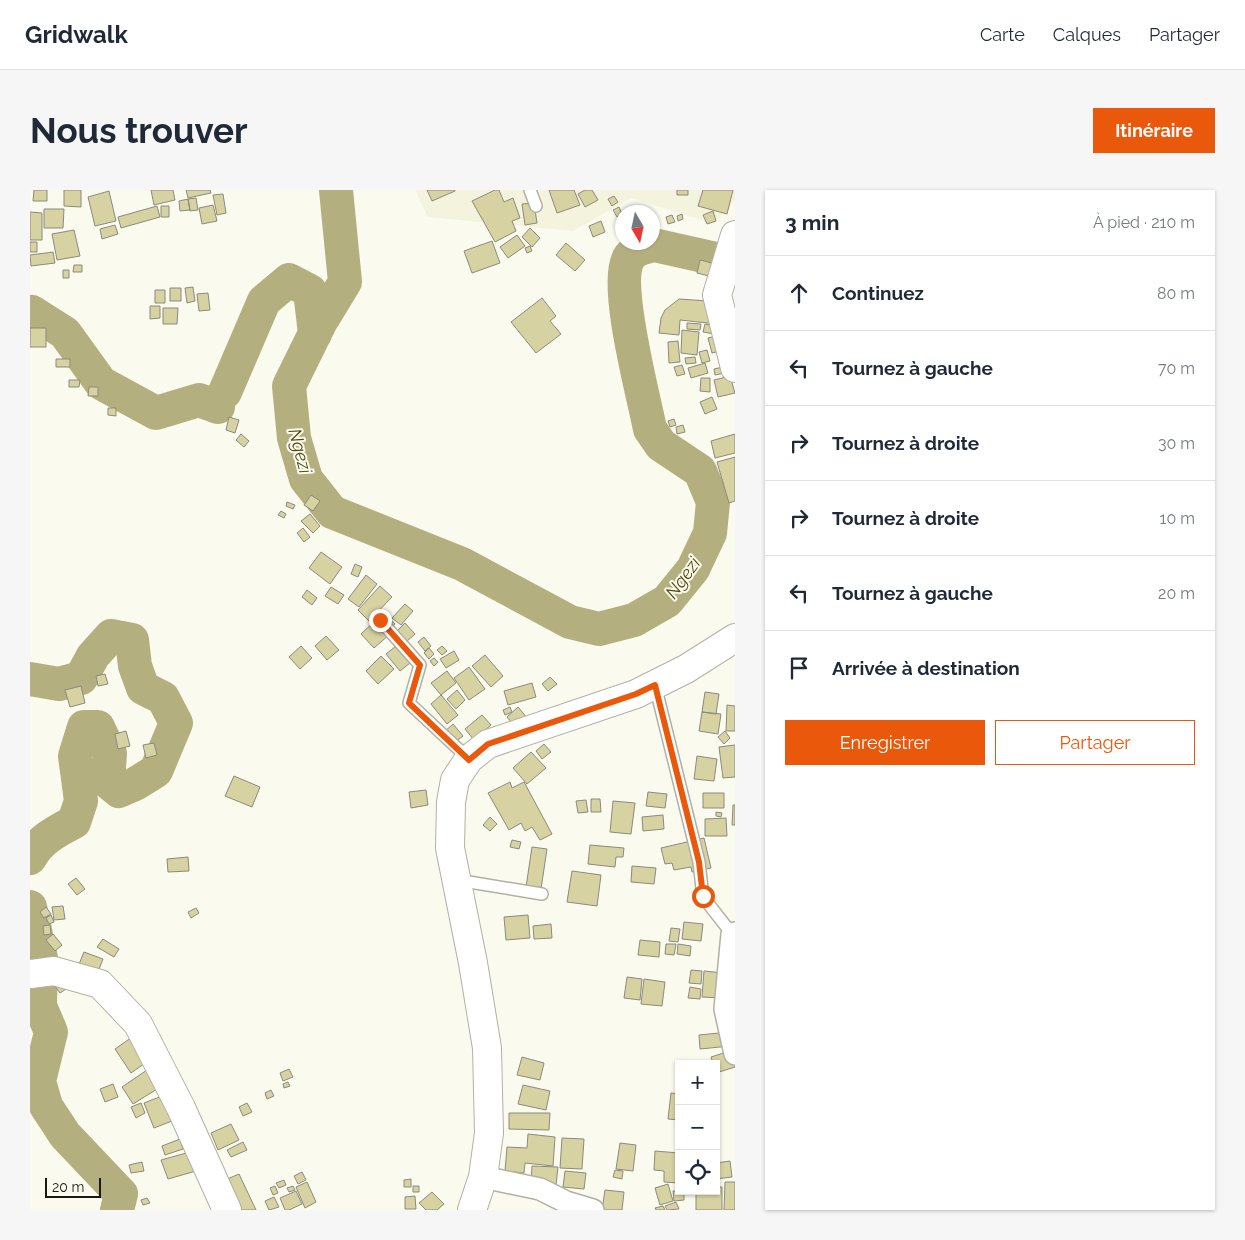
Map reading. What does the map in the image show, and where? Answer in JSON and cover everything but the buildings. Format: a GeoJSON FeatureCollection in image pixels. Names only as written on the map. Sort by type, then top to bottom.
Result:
{"type":"FeatureCollection","features":[{"type":"Feature","properties":{"kind":"main road"},"geometry":{"type":"LineString","coordinates":[[735,235],[717,295],[735,368]]}},
{"type":"Feature","properties":{"kind":"main road"},"geometry":{"type":"LineString","coordinates":[[472,1210],[483,1178],[489,1133],[487,1048],[473,963],[450,848],[451,802],[455,780],[469,760],[488,744],[636,694],[686,669],[735,638]]}},
{"type":"Feature","properties":{"kind":"main road"},"geometry":{"type":"LineString","coordinates":[[42,973],[100,984],[138,1024],[182,1108],[227,1210]]}},
{"type":"Feature","properties":{"kind":"street"},"geometry":{"type":"LineString","coordinates":[[734,934],[725,1009],[735,1054]]}},
{"type":"Feature","properties":{"kind":"street"},"geometry":{"type":"LineString","coordinates":[[483,1178],[540,1189],[566,1202],[593,1210]]}},
{"type":"Feature","properties":{"kind":"lane"},"geometry":{"type":"LineString","coordinates":[[530,190],[536,206]]}},
{"type":"Feature","properties":{"kind":"lane"},"geometry":{"type":"LineString","coordinates":[[380,620],[420,665],[409,703],[469,760]]}},
{"type":"Feature","properties":{"kind":"lane"},"geometry":{"type":"LineString","coordinates":[[655,685],[699,862],[703,896],[734,934]]}},
{"type":"Feature","properties":{"kind":"lane"},"geometry":{"type":"LineString","coordinates":[[456,880],[542,894]]}},
{"type":"Feature","properties":{"kind":"shaded area"},"geometry":{"type":"Polygon","coordinates":[[[415,190],[735,190],[735,200],[714,224],[660,207],[660,205],[632,198],[619,205],[615,205],[615,208],[573,231],[428,217],[415,190]]]}},
{"type":"Feature","properties":{"kind":"waterway","name":"Ngezi"},"geometry":{"type":"LineString","coordinates":[[336,190],[345,282],[320,323],[289,386],[294,438],[306,479],[332,512],[462,564],[570,622],[599,629],[634,620],[667,601],[693,569],[710,533],[713,502],[700,471],[661,445],[650,429],[631,340],[627,313],[625,269],[632,254],[654,245],[730,262],[735,265]]}},
{"type":"Feature","properties":{"kind":"waterway"},"geometry":{"type":"LineString","coordinates":[[225,392],[264,301],[289,280],[310,291],[315,334]]}},
{"type":"Feature","properties":{"kind":"waterway"},"geometry":{"type":"LineString","coordinates":[[30,313],[32,312],[65,333],[101,383],[156,413],[199,400],[218,407]]}},
{"type":"Feature","properties":{"kind":"waterway"},"geometry":{"type":"LineString","coordinates":[[30,679],[59,684],[81,678],[93,656],[111,636],[132,640],[135,666],[143,688],[163,698],[176,723],[156,771],[119,791],[108,782],[110,753],[98,727],[84,727],[75,756],[81,801],[74,822],[43,841],[30,858]]}},
{"type":"Feature","properties":{"kind":"waterway"},"geometry":{"type":"LineString","coordinates":[[30,907],[41,958],[40,1006],[51,1032],[39,1081],[46,1106],[65,1135],[121,1194],[117,1210]]}},
{"type":"Feature","properties":{"kind":"route"},"geometry":{"type":"LineString","coordinates":[[380,620],[420,665],[409,703],[469,760],[488,744],[636,694],[655,685],[699,862],[703,896]]}}]}
